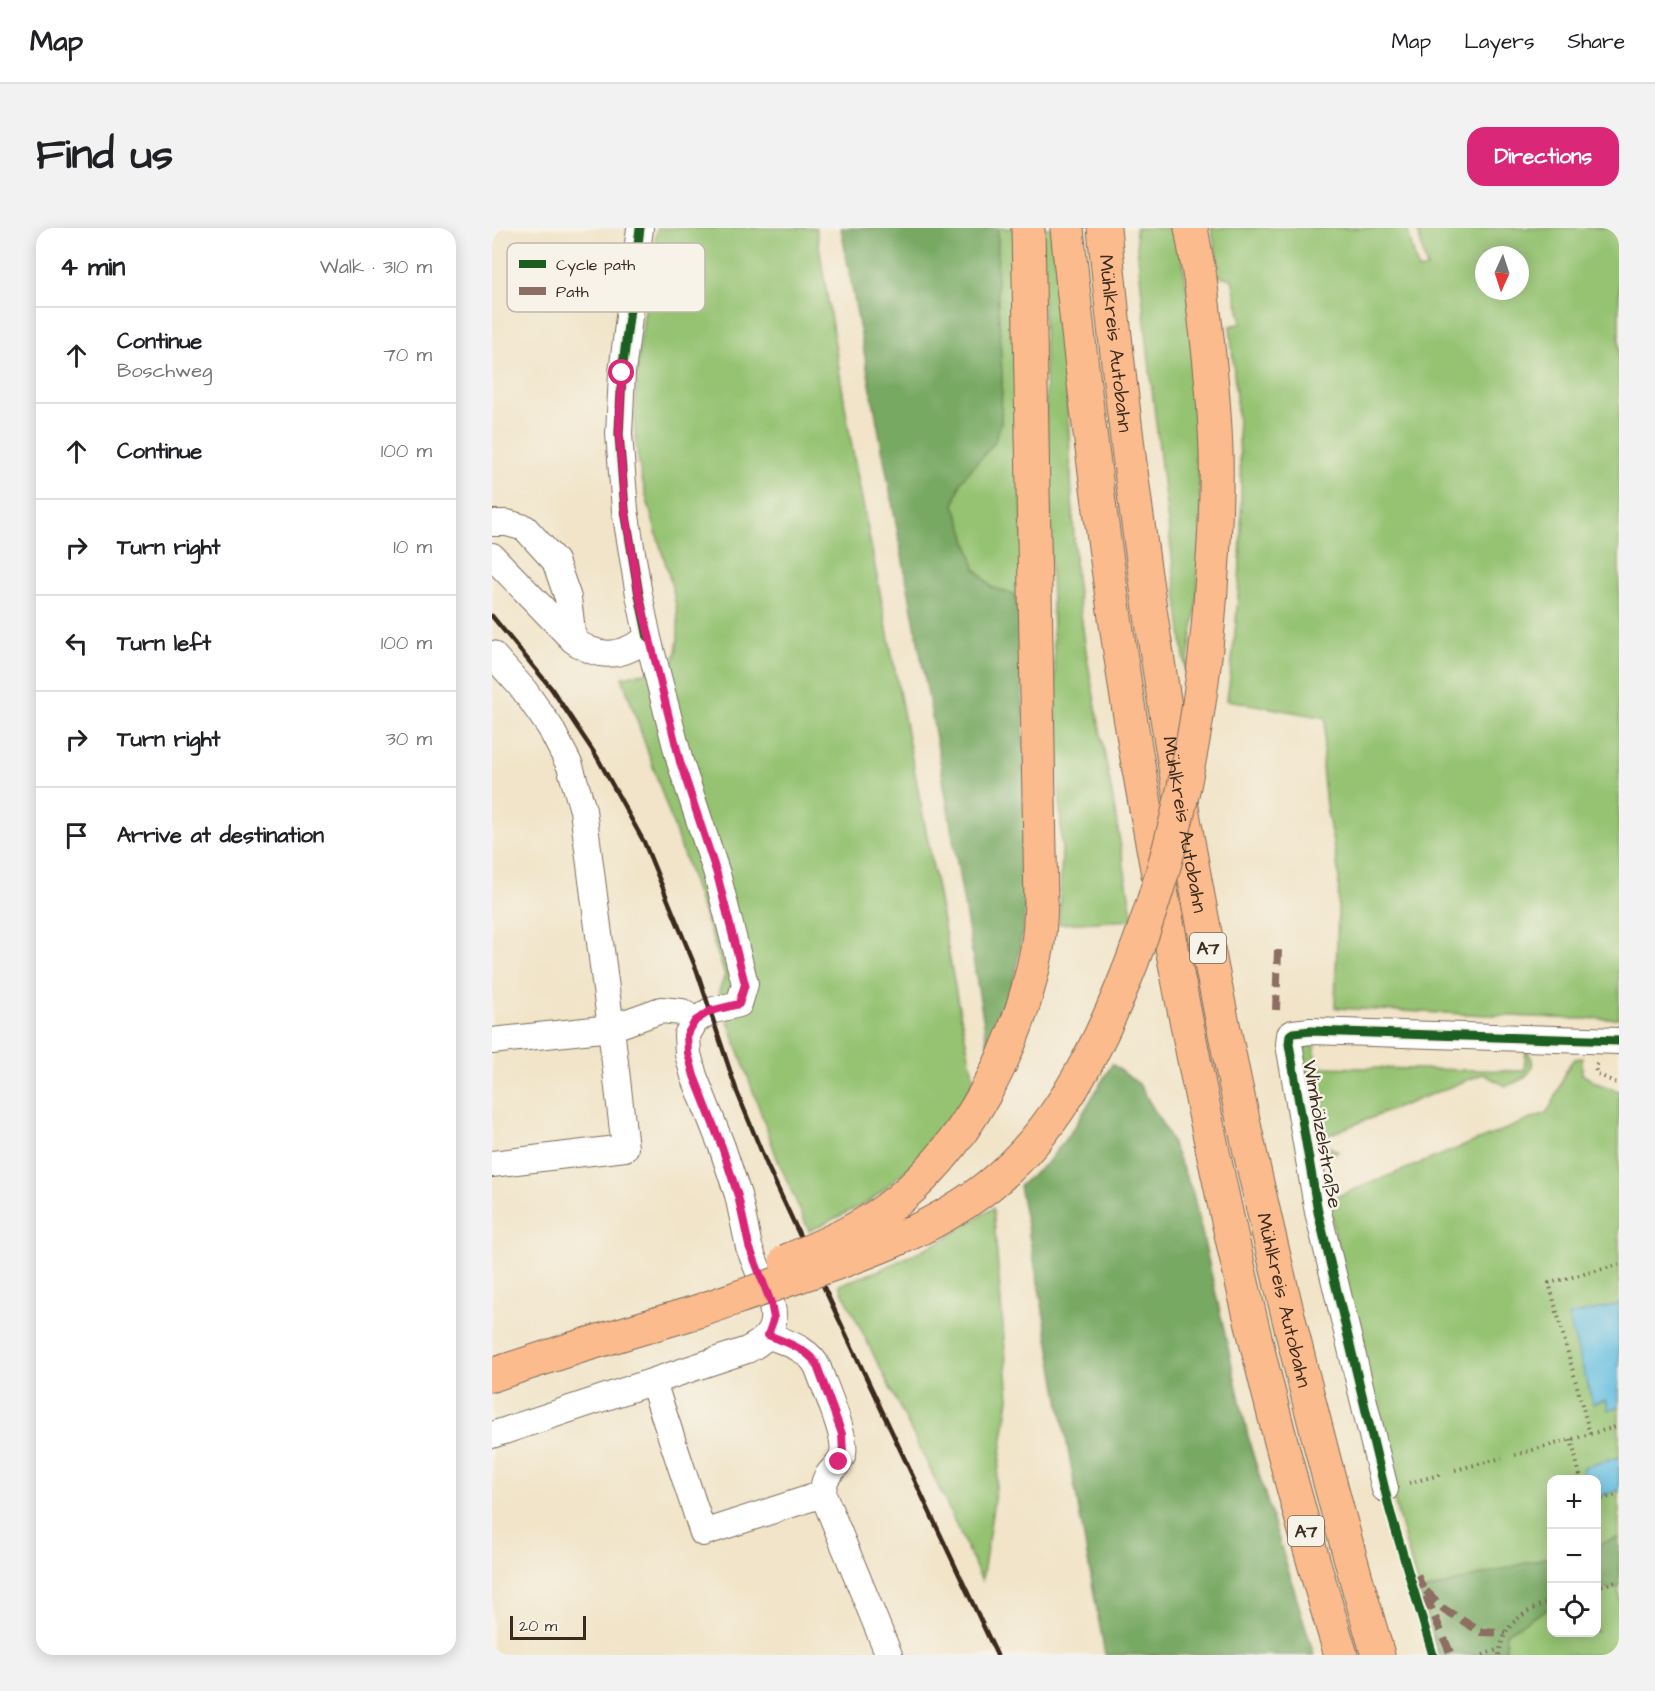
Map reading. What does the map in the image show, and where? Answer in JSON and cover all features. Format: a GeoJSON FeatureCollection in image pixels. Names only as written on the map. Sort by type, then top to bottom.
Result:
{"type":"FeatureCollection","features":[{"type":"Feature","properties":{"kind":"highway"},"geometry":{"type":"LineString","coordinates":[[492,1375],[575,1348],[696,1302],[860,1227],[906,1193],[941,1157],[981,1101],[1006,1049],[1020,1017],[1038,947],[1041,903],[1028,228]]}},
{"type":"Feature","properties":{"kind":"highway","name":"Mühlkreis Autobahn"},"geometry":{"type":"LineString","coordinates":[[1067,228],[1104,541],[1125,686],[1155,858],[1195,1066],[1233,1242],[1297,1501],[1341,1655]]}},
{"type":"Feature","properties":{"kind":"highway","name":"Mühlkreis Autobahn"},"geometry":{"type":"LineString","coordinates":[[1104,228],[1140,544],[1194,877],[1232,1070],[1277,1274],[1328,1477],[1378,1655]]}},
{"type":"Feature","properties":{"kind":"highway"},"geometry":{"type":"LineString","coordinates":[[696,1302],[847,1261],[888,1244],[957,1209],[990,1184],[1038,1136],[1057,1113],[1095,1047],[1134,959],[1153,905],[1179,812],[1199,712],[1212,585],[1216,452],[1212,381],[1200,278],[1191,228]]}},
{"type":"Feature","properties":{"kind":"street"},"geometry":{"type":"LineString","coordinates":[[638,243],[640,228]]}},
{"type":"Feature","properties":{"kind":"street"},"geometry":{"type":"LineString","coordinates":[[492,1436],[747,1350],[762,1342],[768,1335],[774,1318],[771,1303],[749,1246],[738,1196],[722,1147],[694,1076],[688,1053],[687,1035],[695,1021],[710,1011],[739,1004],[745,984],[717,874],[680,762],[639,595],[625,510],[619,434],[622,373],[630,312]]}},
{"type":"Feature","properties":{"kind":"street"},"geometry":{"type":"LineString","coordinates":[[492,523],[507,522],[525,528],[555,561],[568,598],[573,640]]}},
{"type":"Feature","properties":{"kind":"street"},"geometry":{"type":"LineString","coordinates":[[492,556],[573,640],[585,649],[606,655],[633,648],[648,638]]}},
{"type":"Feature","properties":{"kind":"street"},"geometry":{"type":"LineString","coordinates":[[492,654],[524,690],[550,727],[570,766],[583,810],[626,1148],[492,1164]]}},
{"type":"Feature","properties":{"kind":"street"},"geometry":{"type":"LineString","coordinates":[[492,1041],[611,1028],[662,1010],[682,1012],[695,1021]]}},
{"type":"Feature","properties":{"kind":"street","name":"Wimhölzelstraße"},"geometry":{"type":"LineString","coordinates":[[1384,1489],[1318,1212],[1289,1044],[1290,1035],[1311,1031],[1619,1041]]}},
{"type":"Feature","properties":{"kind":"street"},"geometry":{"type":"LineString","coordinates":[[768,1335],[801,1349],[813,1359],[818,1368],[842,1434],[843,1453],[839,1462],[825,1478],[823,1494],[889,1655]]}},
{"type":"Feature","properties":{"kind":"street"},"geometry":{"type":"LineString","coordinates":[[653,1382],[703,1533],[823,1494]]}},
{"type":"Feature","properties":{"kind":"path"},"geometry":{"type":"LineString","coordinates":[[1598,1062],[1595,1068],[1598,1074],[1619,1084]]}},
{"type":"Feature","properties":{"kind":"path"},"geometry":{"type":"LineString","coordinates":[[1590,1434],[1549,1283],[1619,1265]]}},
{"type":"Feature","properties":{"kind":"path"},"geometry":{"type":"LineString","coordinates":[[1515,1455],[1618,1426],[1619,1433]]}},
{"type":"Feature","properties":{"kind":"path"},"geometry":{"type":"LineString","coordinates":[[1571,1439],[1580,1475]]}},
{"type":"Feature","properties":{"kind":"path"},"geometry":{"type":"LineString","coordinates":[[1455,1470],[1502,1458]]}},
{"type":"Feature","properties":{"kind":"path"},"geometry":{"type":"LineString","coordinates":[[1384,1489],[1443,1474]]}},
{"type":"Feature","properties":{"kind":"path"},"geometry":{"type":"LineString","coordinates":[[1601,1499],[1619,1494]]}},
{"type":"Feature","properties":{"kind":"path"},"geometry":{"type":"LineString","coordinates":[[1601,1586],[1619,1581]]}},
{"type":"Feature","properties":{"kind":"path"},"geometry":{"type":"LineString","coordinates":[[1499,1655],[1505,1633],[1515,1620],[1547,1602]]}},
{"type":"Feature","properties":{"kind":"path"},"geometry":{"type":"LineString","coordinates":[[1483,1655],[1500,1649]]}},
{"type":"Feature","properties":{"kind":"green space"},"geometry":{"type":"Polygon","coordinates":[[[657,228],[816,228],[851,442],[974,1080],[959,1106],[924,1154],[870,1201],[809,1231],[777,1158],[728,1021],[719,991],[725,975],[622,677],[671,668],[678,635],[678,619],[671,584],[649,509],[637,455],[635,403],[645,312],[705,312],[705,243],[655,243],[657,228]]]}},
{"type":"Feature","properties":{"kind":"green space"},"geometry":{"type":"Polygon","coordinates":[[[841,228],[998,228],[997,287],[1002,374],[1001,423],[994,443],[961,481],[954,505],[975,568],[991,587],[1014,594],[1020,615],[1028,853],[1024,924],[1013,988],[989,1054],[938,749],[841,228]]]}},
{"type":"Feature","properties":{"kind":"green space"},"geometry":{"type":"Polygon","coordinates":[[[998,228],[1015,228],[1026,681],[991,587],[974,568],[954,505],[961,481],[1001,423],[1002,375],[997,287],[998,228]]]}},
{"type":"Feature","properties":{"kind":"green space"},"geometry":{"type":"Polygon","coordinates":[[[1041,228],[1052,228],[1066,373],[1076,578],[1087,658],[1133,920],[1059,924],[1062,852],[1041,228]]]}},
{"type":"Feature","properties":{"kind":"green space"},"geometry":{"type":"Polygon","coordinates":[[[1135,228],[1178,228],[1188,295],[1198,414],[1201,523],[1196,609],[1186,674],[1152,389],[1135,228]]]}},
{"type":"Feature","properties":{"kind":"green space"},"geometry":{"type":"Polygon","coordinates":[[[1211,228],[1407,228],[1418,270],[1427,268],[1417,228],[1619,228],[1619,1018],[1577,1019],[1335,1008],[1339,875],[1326,806],[1322,767],[1326,718],[1227,700],[1241,550],[1239,442],[1230,326],[1242,323],[1232,279],[1219,276],[1211,228]]]}},
{"type":"Feature","properties":{"kind":"green space"},"geometry":{"type":"Polygon","coordinates":[[[1310,1045],[1315,1045],[1316,1067],[1524,1071],[1526,1050],[1532,1063],[1524,1077],[1506,1086],[1483,1074],[1320,1138],[1338,1152],[1328,1154],[1319,1149],[1302,1051],[1310,1045]]]}},
{"type":"Feature","properties":{"kind":"green space"},"geometry":{"type":"Polygon","coordinates":[[[1582,1058],[1582,1074],[1596,1083],[1619,1091],[1619,1655],[1438,1655],[1382,1456],[1328,1200],[1546,1113],[1551,1107],[1569,1065],[1574,1059],[1582,1058]]]}},
{"type":"Feature","properties":{"kind":"green space"},"geometry":{"type":"Polygon","coordinates":[[[1112,1064],[1139,1084],[1167,1132],[1193,1193],[1250,1445],[1314,1655],[1105,1655],[1019,1186],[1048,1162],[1076,1125],[1112,1064]]]}},
{"type":"Feature","properties":{"kind":"green space"},"geometry":{"type":"Polygon","coordinates":[[[993,1208],[1009,1398],[982,1581],[933,1475],[839,1285],[880,1270],[939,1242],[993,1208]]]}},
{"type":"Feature","properties":{"kind":"green space"},"geometry":{"type":"Polygon","coordinates":[[[1619,1538],[1619,1587],[1601,1589],[1601,1543],[1619,1538]]]}},
{"type":"Feature","properties":{"kind":"green space"},"geometry":{"type":"Polygon","coordinates":[[[1547,1557],[1547,1609],[1506,1633],[1505,1655],[1439,1655],[1419,1592],[1547,1557]]]}},
{"type":"Feature","properties":{"kind":"water"},"geometry":{"type":"Polygon","coordinates":[[[1619,1304],[1619,1407],[1609,1410],[1606,1400],[1593,1404],[1568,1316],[1619,1304]]]}},
{"type":"Feature","properties":{"kind":"water"},"geometry":{"type":"Polygon","coordinates":[[[1619,1457],[1619,1490],[1601,1496],[1601,1475],[1584,1475],[1582,1468],[1619,1457]]]}},
{"type":"Feature","properties":{"kind":"railway"},"geometry":{"type":"LineString","coordinates":[[492,616],[551,688],[597,757],[644,842],[697,971],[737,1092],[767,1165],[997,1655]]}},
{"type":"Feature","properties":{"kind":"marked path"},"geometry":{"type":"LineString","coordinates":[[1276,1010],[1278,950]]}},
{"type":"Feature","properties":{"kind":"marked path"},"geometry":{"type":"LineString","coordinates":[[1417,1575],[1451,1655]]}},
{"type":"Feature","properties":{"kind":"marked path"},"geometry":{"type":"LineString","coordinates":[[1426,1591],[1444,1609],[1481,1632],[1505,1633]]}},
{"type":"Feature","properties":{"kind":"cycle path"},"geometry":{"type":"LineString","coordinates":[[638,243],[640,228]]}},
{"type":"Feature","properties":{"kind":"cycle path"},"geometry":{"type":"LineString","coordinates":[[630,312],[622,373],[619,434],[625,510],[648,638]]}},
{"type":"Feature","properties":{"kind":"cycle path"},"geometry":{"type":"LineString","coordinates":[[1433,1655],[1390,1511],[1318,1212],[1289,1044],[1290,1035],[1311,1031],[1619,1041]]}},
{"type":"Feature","properties":{"kind":"route"},"geometry":{"type":"LineString","coordinates":[[622,373],[619,434],[625,510],[639,595],[680,762],[717,874],[745,984],[739,1004],[710,1011],[695,1021],[687,1035],[688,1053],[694,1076],[722,1147],[738,1196],[749,1246],[771,1303],[774,1318],[768,1335],[801,1349],[816,1363],[842,1434],[844,1447],[839,1462]]}}]}
